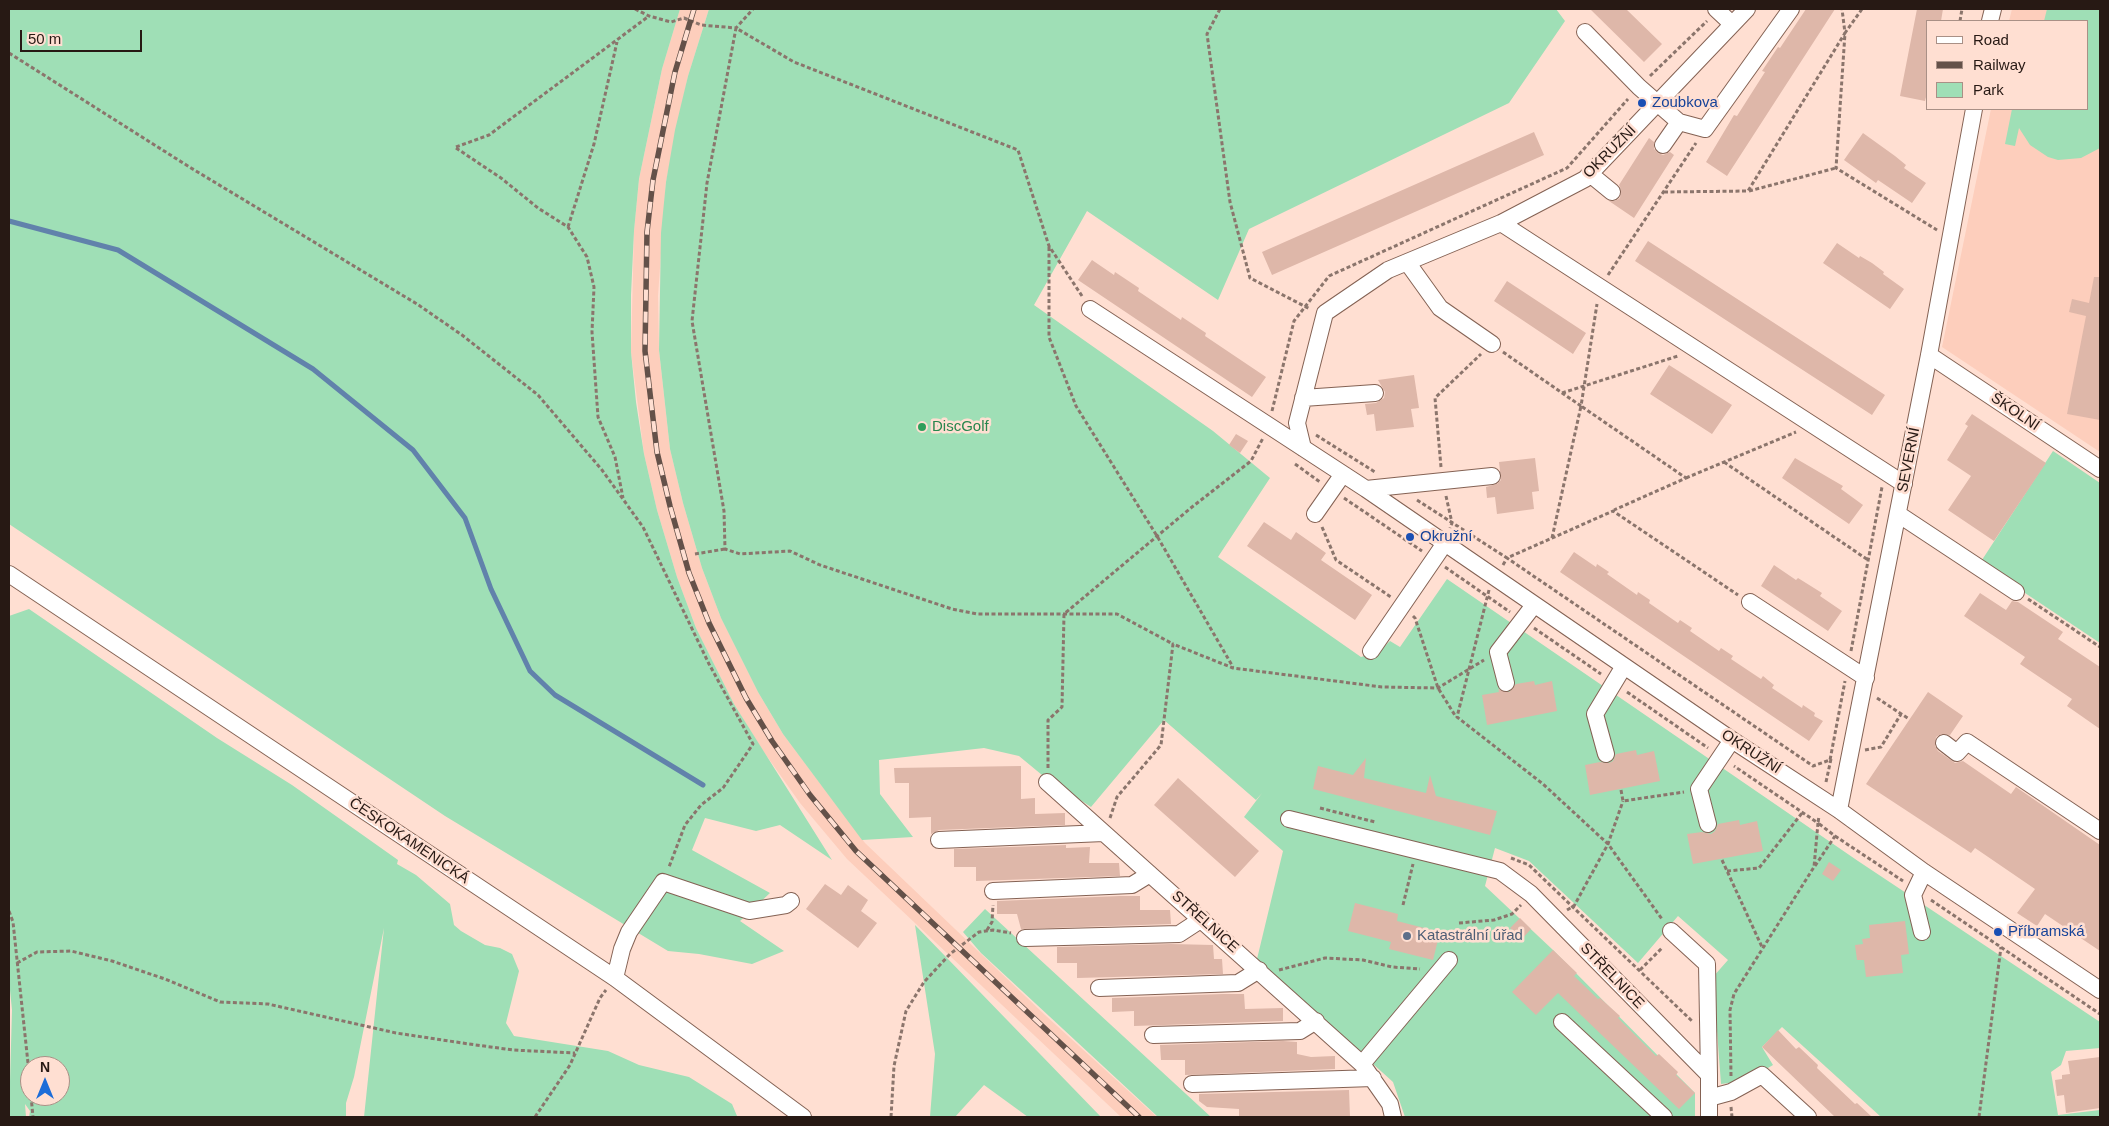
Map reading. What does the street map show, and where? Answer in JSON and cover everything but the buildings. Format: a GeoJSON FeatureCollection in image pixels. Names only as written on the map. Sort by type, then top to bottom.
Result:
{"type":"FeatureCollection","features":[{"type":"Feature","properties":{"kind":"street","name":"OKRUŽNÍ"},"geometry":{"type":"LineString","coordinates":[[1324,317],[1325,313],[1388,270],[1501,223],[1585,179],[1747,9]]}},
{"type":"Feature","properties":{"kind":"street"},"geometry":{"type":"LineString","coordinates":[[1585,32],[1639,87],[1679,122],[1705,129],[1791,9]]}},
{"type":"Feature","properties":{"kind":"street"},"geometry":{"type":"LineString","coordinates":[[1717,10],[1732,24]]}},
{"type":"Feature","properties":{"kind":"street","name":"SEVERNÍ"},"geometry":{"type":"LineString","coordinates":[[1840,810],[1929,355],[1974,110]]}},
{"type":"Feature","properties":{"kind":"street"},"geometry":{"type":"LineString","coordinates":[[1663,145],[1679,122]]}},
{"type":"Feature","properties":{"kind":"street"},"geometry":{"type":"LineString","coordinates":[[1590,174],[1612,192]]}},
{"type":"Feature","properties":{"kind":"street"},"geometry":{"type":"LineString","coordinates":[[1501,223],[1904,484]]}},
{"type":"Feature","properties":{"kind":"street"},"geometry":{"type":"LineString","coordinates":[[1407,262],[1440,308],[1492,344]]}},
{"type":"Feature","properties":{"kind":"street","name":"OKRUŽNÍ"},"geometry":{"type":"LineString","coordinates":[[1090,309],[1366,490],[1732,740],[1840,810],[1924,872],[2100,990]]}},
{"type":"Feature","properties":{"kind":"street"},"geometry":{"type":"LineString","coordinates":[[1302,448],[1297,423],[1324,317]]}},
{"type":"Feature","properties":{"kind":"street","name":"ŠKOLNÍ"},"geometry":{"type":"LineString","coordinates":[[1929,355],[2100,469]]}},
{"type":"Feature","properties":{"kind":"street"},"geometry":{"type":"LineString","coordinates":[[1303,398],[1375,393]]}},
{"type":"Feature","properties":{"kind":"street"},"geometry":{"type":"LineString","coordinates":[[1316,514],[1342,474]]}},
{"type":"Feature","properties":{"kind":"street"},"geometry":{"type":"LineString","coordinates":[[1366,490],[1492,476]]}},
{"type":"Feature","properties":{"kind":"street"},"geometry":{"type":"LineString","coordinates":[[1898,514],[2016,592]]}},
{"type":"Feature","properties":{"kind":"street"},"geometry":{"type":"LineString","coordinates":[[1371,651],[1444,543]]}},
{"type":"Feature","properties":{"kind":"street","name":"ČESKOKAMENICKÁ"},"geometry":{"type":"LineString","coordinates":[[9,574],[615,978],[803,1117]]}},
{"type":"Feature","properties":{"kind":"street"},"geometry":{"type":"LineString","coordinates":[[1750,602],[1848,667],[1865,684]]}},
{"type":"Feature","properties":{"kind":"street"},"geometry":{"type":"LineString","coordinates":[[1506,683],[1498,652],[1534,605]]}},
{"type":"Feature","properties":{"kind":"street"},"geometry":{"type":"LineString","coordinates":[[1606,754],[1595,714],[1624,666]]}},
{"type":"Feature","properties":{"kind":"street"},"geometry":{"type":"LineString","coordinates":[[1708,824],[1699,789],[1732,740]]}},
{"type":"Feature","properties":{"kind":"street"},"geometry":{"type":"LineString","coordinates":[[1944,743],[1957,753],[1967,742],[2100,831]]}},
{"type":"Feature","properties":{"kind":"street","name":"STŘELNICE"},"geometry":{"type":"LineString","coordinates":[[1047,782],[1362,1064],[1390,1104],[1393,1117]]}},
{"type":"Feature","properties":{"kind":"street","name":"STŘELNICE"},"geometry":{"type":"LineString","coordinates":[[1289,819],[1500,871],[1531,894],[1709,1075]]}},
{"type":"Feature","properties":{"kind":"street"},"geometry":{"type":"LineString","coordinates":[[939,840],[1104,832]]}},
{"type":"Feature","properties":{"kind":"street"},"geometry":{"type":"LineString","coordinates":[[1922,932],[1913,895],[1924,872]]}},
{"type":"Feature","properties":{"kind":"street"},"geometry":{"type":"LineString","coordinates":[[993,891],[1132,885],[1150,874]]}},
{"type":"Feature","properties":{"kind":"street"},"geometry":{"type":"LineString","coordinates":[[615,978],[622,949],[629,932],[663,882],[749,911],[786,905],[792,901]]}},
{"type":"Feature","properties":{"kind":"street"},"geometry":{"type":"LineString","coordinates":[[1025,938],[1179,934],[1202,919]]}},
{"type":"Feature","properties":{"kind":"street"},"geometry":{"type":"LineString","coordinates":[[1671,931],[1707,964],[1709,1117]]}},
{"type":"Feature","properties":{"kind":"street"},"geometry":{"type":"LineString","coordinates":[[1362,1064],[1446,964]]}},
{"type":"Feature","properties":{"kind":"street"},"geometry":{"type":"LineString","coordinates":[[1099,988],[1238,983],[1259,970]]}},
{"type":"Feature","properties":{"kind":"street"},"geometry":{"type":"LineString","coordinates":[[1153,1035],[1300,1031],[1316,1021]]}},
{"type":"Feature","properties":{"kind":"street"},"geometry":{"type":"LineString","coordinates":[[1562,1022],[1664,1117]]}},
{"type":"Feature","properties":{"kind":"street"},"geometry":{"type":"LineString","coordinates":[[1709,1098],[1731,1092],[1762,1075],[1808,1117]]}},
{"type":"Feature","properties":{"kind":"street"},"geometry":{"type":"LineString","coordinates":[[1192,1084],[1373,1078]]}},
{"type":"Feature","properties":{"kind":"path"},"geometry":{"type":"LineString","coordinates":[[635,9],[649,16],[671,22],[684,18],[701,25],[736,28],[794,62],[1018,150],[1049,246],[1090,309]]}},
{"type":"Feature","properties":{"kind":"path"},"geometry":{"type":"LineString","coordinates":[[725,549],[724,511],[692,321],[707,183],[730,49],[736,28],[753,9]]}},
{"type":"Feature","properties":{"kind":"path"},"geometry":{"type":"LineString","coordinates":[[1220,9],[1206,34],[1230,202],[1250,278],[1324,317]]}},
{"type":"Feature","properties":{"kind":"path"},"geometry":{"type":"LineString","coordinates":[[1836,168],[1845,33],[1842,9]]}},
{"type":"Feature","properties":{"kind":"path"},"geometry":{"type":"LineString","coordinates":[[1748,191],[1845,33],[1862,9]]}},
{"type":"Feature","properties":{"kind":"path"},"geometry":{"type":"LineString","coordinates":[[1047,782],[1048,720],[1062,707],[1064,614],[1251,461],[1268,426],[1294,321],[1329,276],[1567,168],[1639,87],[1717,10]]}},
{"type":"Feature","properties":{"kind":"path"},"geometry":{"type":"LineString","coordinates":[[624,499],[615,458],[598,417],[592,332],[594,287],[587,257],[568,227],[538,208],[501,178],[456,148],[489,134],[617,42],[649,16]]}},
{"type":"Feature","properties":{"kind":"path"},"geometry":{"type":"LineString","coordinates":[[568,227],[594,144],[617,42]]}},
{"type":"Feature","properties":{"kind":"path"},"geometry":{"type":"LineString","coordinates":[[9,53],[182,163],[417,304],[462,335],[538,395],[566,426],[624,499],[643,528],[709,664],[753,744],[723,788],[701,805],[685,825],[663,882]]}},
{"type":"Feature","properties":{"kind":"path"},"geometry":{"type":"LineString","coordinates":[[1552,538],[1584,387],[1600,287],[1705,129]]}},
{"type":"Feature","properties":{"kind":"path"},"geometry":{"type":"LineString","coordinates":[[1663,192],[1748,191],[1836,168],[1951,238]]}},
{"type":"Feature","properties":{"kind":"path"},"geometry":{"type":"LineString","coordinates":[[1049,246],[1049,337],[1076,406],[1157,536],[1233,668]]}},
{"type":"Feature","properties":{"kind":"path"},"geometry":{"type":"LineString","coordinates":[[1444,543],[1452,523],[1443,482],[1434,398],[1492,344],[1686,478]]}},
{"type":"Feature","properties":{"kind":"path"},"geometry":{"type":"LineString","coordinates":[[1562,393],[1696,350]]}},
{"type":"Feature","properties":{"kind":"path"},"geometry":{"type":"LineString","coordinates":[[1297,423],[1508,558],[1813,766],[1830,760],[1885,472]]}},
{"type":"Feature","properties":{"kind":"path"},"geometry":{"type":"LineString","coordinates":[[1671,931],[1608,844],[1543,784],[1457,717],[1486,596],[1508,558],[1686,478],[1813,425]]}},
{"type":"Feature","properties":{"kind":"path"},"geometry":{"type":"LineString","coordinates":[[1724,462],[1886,572]]}},
{"type":"Feature","properties":{"kind":"path"},"geometry":{"type":"LineString","coordinates":[[1613,511],[1750,602]]}},
{"type":"Feature","properties":{"kind":"path"},"geometry":{"type":"LineString","coordinates":[[695,554],[725,549],[740,554],[790,551],[820,566],[977,614],[1117,614],[1173,644],[1233,668],[1382,687],[1438,688],[1498,652]]}},
{"type":"Feature","properties":{"kind":"path"},"geometry":{"type":"LineString","coordinates":[[2016,592],[2100,647]]}},
{"type":"Feature","properties":{"kind":"path"},"geometry":{"type":"LineString","coordinates":[[1104,832],[1117,797],[1161,745],[1173,644]]}},
{"type":"Feature","properties":{"kind":"path"},"geometry":{"type":"LineString","coordinates":[[1865,684],[1909,719]]}},
{"type":"Feature","properties":{"kind":"path"},"geometry":{"type":"LineString","coordinates":[[1623,801],[1699,789]]}},
{"type":"Feature","properties":{"kind":"path"},"geometry":{"type":"LineString","coordinates":[[1554,917],[1574,906],[1608,844],[1623,801],[1621,790]]}},
{"type":"Feature","properties":{"kind":"path"},"geometry":{"type":"LineString","coordinates":[[1727,871],[1759,868],[1802,813],[1818,823],[1814,867],[1734,994],[1730,1010],[1731,1092]]}},
{"type":"Feature","properties":{"kind":"path"},"geometry":{"type":"LineString","coordinates":[[1836,836],[2100,1014]]}},
{"type":"Feature","properties":{"kind":"path"},"geometry":{"type":"LineString","coordinates":[[1403,905],[1416,849]]}},
{"type":"Feature","properties":{"kind":"path"},"geometry":{"type":"LineString","coordinates":[[1722,860],[1762,948]]}},
{"type":"Feature","properties":{"kind":"path"},"geometry":{"type":"LineString","coordinates":[[987,931],[992,922],[993,891]]}},
{"type":"Feature","properties":{"kind":"path"},"geometry":{"type":"LineString","coordinates":[[1459,923],[1494,920],[1512,914],[1531,894]]}},
{"type":"Feature","properties":{"kind":"path"},"geometry":{"type":"LineString","coordinates":[[1574,906],[1708,1036]]}},
{"type":"Feature","properties":{"kind":"path"},"geometry":{"type":"LineString","coordinates":[[9,911],[12,922],[27,1056]]}},
{"type":"Feature","properties":{"kind":"path"},"geometry":{"type":"LineString","coordinates":[[891,1117],[894,1066],[906,1011],[924,982],[950,954],[973,936],[987,931],[1002,931],[1025,938]]}},
{"type":"Feature","properties":{"kind":"path"},"geometry":{"type":"LineString","coordinates":[[1640,970],[1663,947]]}},
{"type":"Feature","properties":{"kind":"path"},"geometry":{"type":"LineString","coordinates":[[1979,1117],[2001,947]]}},
{"type":"Feature","properties":{"kind":"path"},"geometry":{"type":"LineString","coordinates":[[17,963],[37,952],[71,951],[112,961],[165,979],[220,1002],[268,1004],[396,1033],[469,1044],[513,1050],[576,1053]]}},
{"type":"Feature","properties":{"kind":"path"},"geometry":{"type":"LineString","coordinates":[[1259,970],[1271,972],[1290,968],[1311,960],[1325,958],[1363,960],[1418,970],[1446,964]]}},
{"type":"Feature","properties":{"kind":"path"},"geometry":{"type":"LineString","coordinates":[[535,1117],[570,1065],[600,998],[615,978]]}},
{"type":"Feature","properties":{"kind":"shaded area"},"geometry":{"type":"Polygon","coordinates":[[[680,9],[709,9],[688,76],[666,182],[658,296],[659,350],[670,449],[702,568],[721,618],[758,692],[783,734],[865,843],[1045,1015],[1157,1117],[1121,1117],[847,859],[800,803],[761,748],[734,704],[696,628],[677,577],[657,510],[644,454],[631,352],[634,231],[639,179],[662,69],[680,9]]]}},
{"type":"Feature","properties":{"kind":"shaded area"},"geometry":{"type":"Polygon","coordinates":[[[2012,9],[2100,9],[2100,452],[1942,347],[1991,110],[2089,110],[2089,20],[2009,20],[2012,9]]]}},
{"type":"Feature","properties":{"kind":"green space"},"geometry":{"type":"Polygon","coordinates":[[[9,9],[680,9],[662,69],[639,179],[631,295],[631,352],[636,402],[644,454],[657,510],[677,577],[696,628],[734,704],[832,860],[780,825],[756,831],[705,818],[692,850],[770,893],[740,921],[784,951],[752,964],[699,954],[668,951],[445,816],[9,524],[9,9]]]}},
{"type":"Feature","properties":{"kind":"green space"},"geometry":{"type":"Polygon","coordinates":[[[709,9],[1556,9],[1565,21],[1509,103],[1249,229],[1218,300],[1087,211],[1034,305],[1213,431],[1270,478],[1218,557],[1361,657],[1378,652],[1390,641],[1400,647],[1447,579],[1858,861],[2100,1022],[2100,1048],[2066,1051],[2061,1065],[2051,1072],[2058,1115],[2100,1110],[2100,1117],[1881,1117],[1782,1027],[1762,1047],[1773,1065],[1746,1081],[1721,1084],[1713,977],[1728,960],[1678,916],[1638,963],[1529,861],[1495,848],[1485,886],[1553,950],[1695,1093],[1695,1117],[1405,1117],[1393,1082],[1257,959],[1283,851],[1244,817],[1262,793],[1256,800],[1164,720],[1091,807],[1042,775],[1019,756],[984,748],[879,760],[880,794],[913,837],[862,840],[783,734],[758,692],[721,618],[702,568],[670,449],[659,350],[661,233],[666,182],[675,130],[688,76],[709,9]]]}},
{"type":"Feature","properties":{"kind":"green space"},"geometry":{"type":"Polygon","coordinates":[[[2047,9],[2100,9],[2100,148],[2081,158],[2058,160],[2048,157],[2030,145],[2019,128],[2015,146],[2005,144],[2012,110],[2089,110],[2089,20],[2044,20],[2047,9]]]}},
{"type":"Feature","properties":{"kind":"green space"},"geometry":{"type":"Polygon","coordinates":[[[2053,451],[2100,483],[2100,643],[1980,563],[2053,451]]]}},
{"type":"Feature","properties":{"kind":"green space"},"geometry":{"type":"Polygon","coordinates":[[[29,609],[217,738],[292,785],[398,860],[397,864],[416,875],[450,904],[454,925],[461,931],[485,945],[500,948],[512,954],[519,971],[506,1023],[514,1036],[608,1051],[639,1065],[689,1077],[732,1104],[737,1116],[741,1117],[364,1117],[384,928],[354,1077],[346,1103],[346,1117],[29,1117],[30,1111],[26,1106],[70,1106],[70,1056],[20,1056],[20,1106],[25,1106],[26,1117],[9,1117],[12,1010],[9,980],[9,616],[29,609]]]}},
{"type":"Feature","properties":{"kind":"green space"},"geometry":{"type":"Polygon","coordinates":[[[985,909],[1211,1117],[1158,1117],[981,953],[963,932],[985,909]]]}},
{"type":"Feature","properties":{"kind":"green space"},"geometry":{"type":"Polygon","coordinates":[[[915,925],[1101,1117],[1028,1117],[984,1085],[955,1117],[930,1117],[935,1054],[915,925]]]}},
{"type":"Feature","properties":{"kind":"waterway"},"geometry":{"type":"LineString","coordinates":[[9,221],[118,250],[313,369],[413,450],[465,518],[491,589],[530,671],[555,695],[703,785]]}},
{"type":"Feature","properties":{"kind":"railway"},"geometry":{"type":"LineString","coordinates":[[694,9],[675,72],[653,180],[647,232],[645,351],[657,452],[689,573],[709,623],[746,698],[772,741],[810,795],[856,851],[1139,1117]]}},
{"type":"Feature","properties":{"kind":"place","name":"Zoubkova"},"geometry":{"type":"Point","coordinates":[1642,103]}},
{"type":"Feature","properties":{"kind":"place","name":"DiscGolf"},"geometry":{"type":"Point","coordinates":[922,427]}},
{"type":"Feature","properties":{"kind":"place","name":"Okružní"},"geometry":{"type":"Point","coordinates":[1410,537]}},
{"type":"Feature","properties":{"kind":"place","name":"Příbramská"},"geometry":{"type":"Point","coordinates":[1998,932]}},
{"type":"Feature","properties":{"kind":"place","name":"Katastrální úřad"},"geometry":{"type":"Point","coordinates":[1407,936]}}]}
